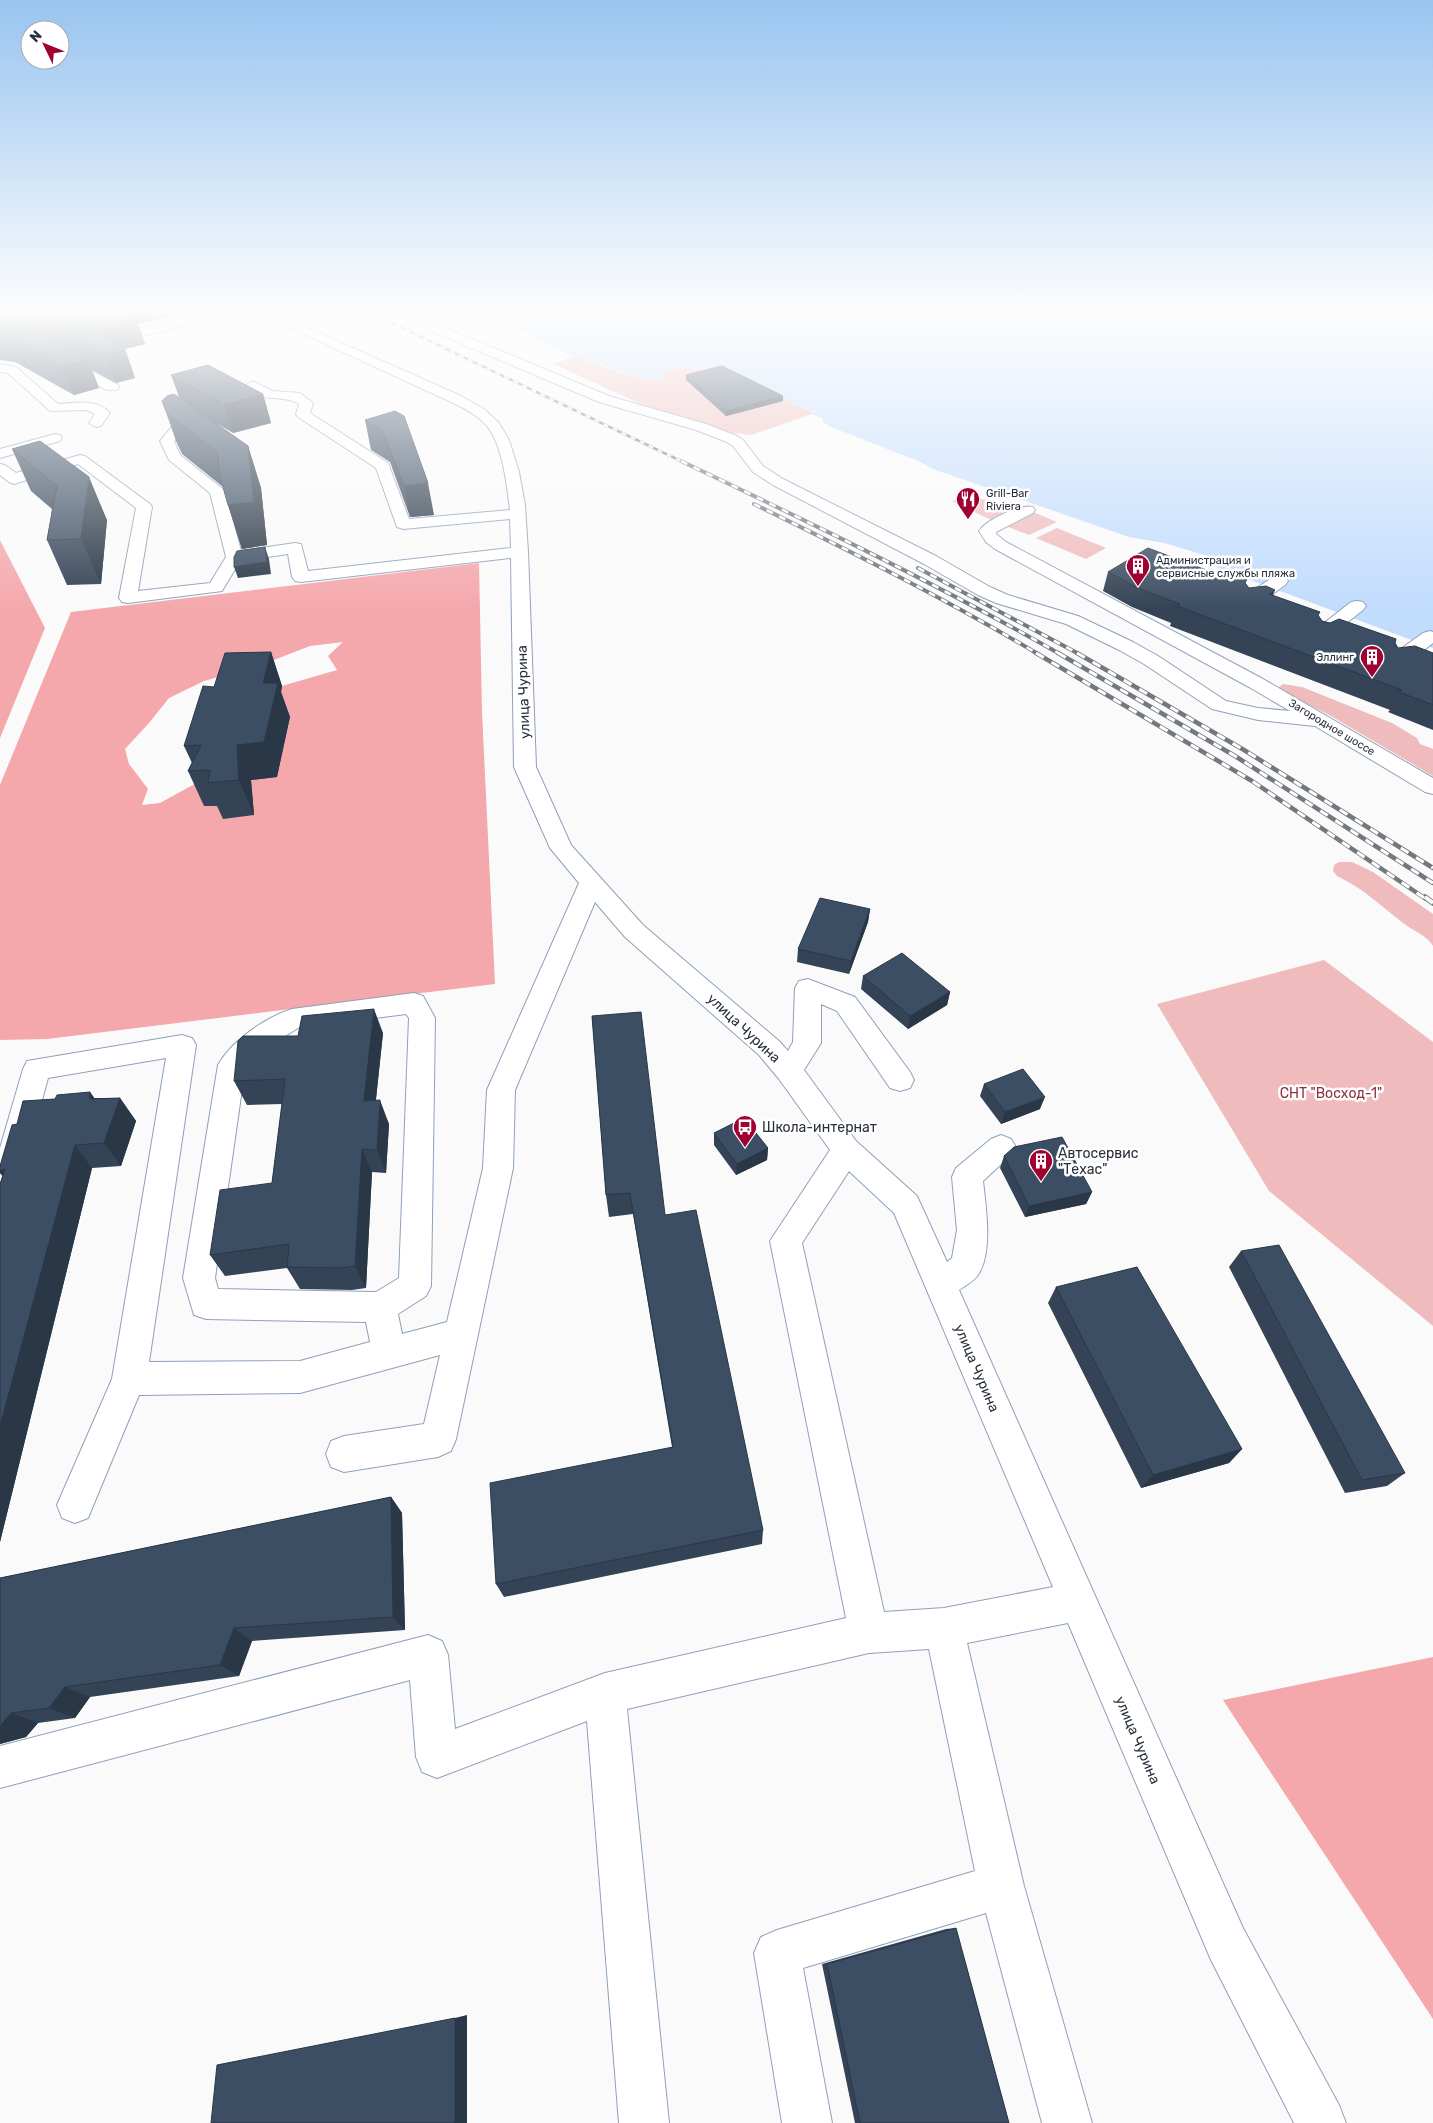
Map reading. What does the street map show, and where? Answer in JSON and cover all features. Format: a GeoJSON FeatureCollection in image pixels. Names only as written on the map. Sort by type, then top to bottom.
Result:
{"type":"FeatureCollection","features":[{"type":"Feature","properties":{"kind":"street"},"geometry":{"type":"LineString","coordinates":[[96,423],[103,413],[99,411]]}},
{"type":"Feature","properties":{"kind":"street"},"geometry":{"type":"LineString","coordinates":[[304,411],[303,414],[383,466],[403,524],[518,514]]}},
{"type":"Feature","properties":{"kind":"street","name":"улица Чурина"},"geometry":{"type":"LineString","coordinates":[[478,411],[494,426],[500,438],[516,494],[520,552],[525,767],[561,848],[634,931],[769,1048],[789,1071],[846,1150],[906,1205],[1227,1944],[1321,2123]]}},
{"type":"Feature","properties":{"kind":"street"},"geometry":{"type":"LineString","coordinates":[[646,411],[701,427],[732,439],[738,443],[758,469],[778,482],[930,560],[984,591],[1012,602],[1072,620],[1110,638],[1151,660],[1219,705],[1258,714],[1323,721]]}},
{"type":"Feature","properties":{"kind":"street"},"geometry":{"type":"LineString","coordinates":[[0,468],[14,479],[80,459],[144,506],[128,598],[216,587],[234,557],[217,491],[174,457],[170,449],[168,441],[184,421]]}},
{"type":"Feature","properties":{"kind":"street"},"geometry":{"type":"LineString","coordinates":[[0,454],[55,438]]}},
{"type":"Feature","properties":{"kind":"street","name":"Загородное шоссе"},"geometry":{"type":"LineString","coordinates":[[1027,510],[996,524],[987,531],[988,535],[1019,555],[1323,721],[1433,787]]}},
{"type":"Feature","properties":{"kind":"street"},"geometry":{"type":"LineString","coordinates":[[234,557],[296,548],[301,577],[520,552]]}},
{"type":"Feature","properties":{"kind":"street"},"geometry":{"type":"LineString","coordinates":[[1248,602],[1279,580]]}},
{"type":"Feature","properties":{"kind":"street"},"geometry":{"type":"LineString","coordinates":[[1320,635],[1356,606]]}},
{"type":"Feature","properties":{"kind":"street"},"geometry":{"type":"LineString","coordinates":[[1395,662],[1430,637]]}},
{"type":"Feature","properties":{"kind":"street"},"geometry":{"type":"LineString","coordinates":[[344,1454],[438,1439],[498,1168],[501,1090],[591,883]]}},
{"type":"Feature","properties":{"kind":"street"},"geometry":{"type":"LineString","coordinates":[[789,1071],[807,1043],[808,988],[846,1004],[900,1080]]}},
{"type":"Feature","properties":{"kind":"street"},"geometry":{"type":"LineString","coordinates":[[414,1004],[422,1018],[415,1286],[380,1307],[206,1304],[199,1278],[232,1066],[250,1045],[292,1018],[414,1004]]}},
{"type":"Feature","properties":{"kind":"street"},"geometry":{"type":"LineString","coordinates":[[0,1200],[37,1069],[182,1045],[129,1379],[75,1505]]}},
{"type":"Feature","properties":{"kind":"street"},"geometry":{"type":"LineString","coordinates":[[941,1285],[966,1266],[973,1230],[967,1177],[1001,1147]]}},
{"type":"Feature","properties":{"kind":"street"},"geometry":{"type":"LineString","coordinates":[[846,1150],[786,1241],[869,1633]]}},
{"type":"Feature","properties":{"kind":"street"},"geometry":{"type":"LineString","coordinates":[[380,1307],[389,1354]]}},
{"type":"Feature","properties":{"kind":"street"},"geometry":{"type":"LineString","coordinates":[[129,1379],[300,1377],[461,1334]]}},
{"type":"Feature","properties":{"kind":"street"},"geometry":{"type":"LineString","coordinates":[[0,1767],[428,1656],[437,1757],[605,1694],[869,1633],[944,1628],[1078,1602]]}},
{"type":"Feature","properties":{"kind":"street"},"geometry":{"type":"LineString","coordinates":[[944,1628],[1001,1886],[1067,2123]]}},
{"type":"Feature","properties":{"kind":"street"},"geometry":{"type":"LineString","coordinates":[[605,1694],[644,2123]]}},
{"type":"Feature","properties":{"kind":"street"},"geometry":{"type":"LineString","coordinates":[[808,2123],[777,1952],[1001,1886]]}},
{"type":"Feature","properties":{"kind":"green space"},"geometry":{"type":"Polygon","coordinates":[[[659,411],[810,411],[815,413],[751,435],[733,433],[659,411]]]}},
{"type":"Feature","properties":{"kind":"green space"},"geometry":{"type":"Polygon","coordinates":[[[966,496],[1023,507],[991,520],[952,501],[966,496]]]}},
{"type":"Feature","properties":{"kind":"green space"},"geometry":{"type":"Polygon","coordinates":[[[1033,512],[1057,522],[1029,535],[1006,526],[1033,512]]]}},
{"type":"Feature","properties":{"kind":"green space"},"geometry":{"type":"Polygon","coordinates":[[[1057,528],[1106,548],[1086,559],[1036,538],[1057,528]]]}},
{"type":"Feature","properties":{"kind":"green space"},"geometry":{"type":"Polygon","coordinates":[[[1283,684],[1302,687],[1392,723],[1417,738],[1420,744],[1433,749],[1433,776],[1331,716],[1280,690],[1279,687],[1283,684]]]}},
{"type":"Feature","properties":{"kind":"green space"},"geometry":{"type":"Polygon","coordinates":[[[1339,862],[1352,862],[1373,872],[1433,914],[1433,946],[1424,936],[1403,923],[1364,892],[1337,876],[1333,871],[1334,865],[1339,862]]]}},
{"type":"Feature","properties":{"kind":"green space","name":"СНТ \"Восход-1\""},"geometry":{"type":"Polygon","coordinates":[[[1324,960],[1433,1042],[1433,1326],[1269,1191],[1157,1004],[1324,960]]]}},
{"type":"Feature","properties":{"kind":"shaded area"},"geometry":{"type":"Polygon","coordinates":[[[0,540],[45,628],[0,738],[0,540]]]}},
{"type":"Feature","properties":{"kind":"shaded area"},"geometry":{"type":"Polygon","coordinates":[[[479,563],[482,712],[495,984],[47,1039],[0,1040],[0,785],[71,612],[479,563]],[[343,642],[310,646],[261,665],[204,681],[169,698],[125,749],[129,764],[148,789],[142,805],[160,803],[200,781],[225,805],[253,815],[251,780],[277,777],[290,718],[275,718],[282,686],[337,670],[328,656],[343,642]]]}},
{"type":"Feature","properties":{"kind":"shaded area"},"geometry":{"type":"Polygon","coordinates":[[[1433,1657],[1433,2019],[1223,1700],[1433,1657]]]}},
{"type":"Feature","properties":{"kind":"water"},"geometry":{"type":"Polygon","coordinates":[[[812,411],[1433,411],[1433,648],[1218,568],[1211,562],[1211,557],[1164,543],[1129,537],[933,469],[918,461],[831,427],[823,422],[823,419],[812,414],[815,412],[812,411]]]}},
{"type":"Feature","properties":{"kind":"building"},"geometry":{"type":"Polygon","coordinates":[[[166,411],[198,411],[248,446],[254,502],[228,505],[219,473],[218,455],[212,448],[166,411]]]}},
{"type":"Feature","properties":{"kind":"building"},"geometry":{"type":"Polygon","coordinates":[[[395,411],[404,416],[428,483],[404,486],[383,432],[365,420],[395,411]]]}},
{"type":"Feature","properties":{"kind":"building"},"geometry":{"type":"Polygon","coordinates":[[[40,441],[89,477],[81,539],[47,540],[57,486],[12,449],[40,441]]]}},
{"type":"Feature","properties":{"kind":"building"},"geometry":{"type":"Polygon","coordinates":[[[265,547],[267,562],[234,567],[234,557],[237,551],[265,547]]]}},
{"type":"Feature","properties":{"kind":"building"},"geometry":{"type":"Polygon","coordinates":[[[1148,548],[1222,576],[1229,572],[1247,579],[1245,583],[1249,588],[1266,586],[1275,590],[1269,594],[1320,612],[1318,615],[1322,621],[1330,623],[1339,619],[1396,639],[1395,643],[1398,648],[1415,646],[1433,653],[1433,705],[1399,692],[1402,690],[1177,606],[1180,604],[1138,588],[1108,572],[1148,548]]]}},
{"type":"Feature","properties":{"kind":"building"},"geometry":{"type":"Polygon","coordinates":[[[271,652],[263,683],[278,683],[264,742],[237,745],[239,780],[208,783],[210,770],[188,771],[201,745],[184,746],[203,686],[214,687],[225,653],[271,652]]]}},
{"type":"Feature","properties":{"kind":"building"},"geometry":{"type":"Polygon","coordinates":[[[820,898],[870,909],[851,961],[798,949],[820,898]]]}},
{"type":"Feature","properties":{"kind":"building"},"geometry":{"type":"Polygon","coordinates":[[[902,953],[950,992],[910,1016],[863,976],[902,953]]]}},
{"type":"Feature","properties":{"kind":"building"},"geometry":{"type":"Polygon","coordinates":[[[374,1009],[364,1101],[380,1100],[377,1150],[362,1149],[355,1266],[341,1268],[287,1267],[289,1244],[210,1255],[220,1190],[272,1183],[285,1079],[234,1081],[238,1041],[243,1036],[298,1036],[302,1016],[374,1009]]]}},
{"type":"Feature","properties":{"kind":"building"},"geometry":{"type":"Polygon","coordinates":[[[641,1012],[665,1215],[696,1210],[763,1530],[496,1584],[490,1483],[673,1447],[630,1193],[606,1195],[592,1016],[641,1012]]]}},
{"type":"Feature","properties":{"kind":"building"},"geometry":{"type":"Polygon","coordinates":[[[1023,1069],[1045,1097],[1005,1112],[984,1084],[1023,1069]]]}},
{"type":"Feature","properties":{"kind":"building"},"geometry":{"type":"Polygon","coordinates":[[[90,1092],[90,1099],[120,1098],[104,1143],[75,1145],[0,1427],[0,1184],[5,1169],[0,1171],[0,1166],[12,1125],[17,1124],[23,1101],[55,1099],[57,1095],[90,1092]]]}},
{"type":"Feature","properties":{"kind":"building"},"geometry":{"type":"Polygon","coordinates":[[[744,1118],[768,1148],[737,1164],[714,1133],[744,1118]]]}},
{"type":"Feature","properties":{"kind":"building","name":"Автосервис \"Техас\""},"geometry":{"type":"Polygon","coordinates":[[[1062,1137],[1092,1192],[1029,1206],[1004,1156],[1014,1147],[1062,1137]]]}},
{"type":"Feature","properties":{"kind":"building"},"geometry":{"type":"Polygon","coordinates":[[[1279,1245],[1405,1473],[1362,1480],[1241,1251],[1279,1245]]]}},
{"type":"Feature","properties":{"kind":"building"},"geometry":{"type":"Polygon","coordinates":[[[1137,1267],[1242,1449],[1153,1475],[1056,1287],[1137,1267]]]}},
{"type":"Feature","properties":{"kind":"building"},"geometry":{"type":"Polygon","coordinates":[[[391,1497],[393,1617],[234,1628],[220,1665],[65,1687],[49,1708],[11,1713],[0,1726],[0,1578],[391,1497]]]}},
{"type":"Feature","properties":{"kind":"building"},"geometry":{"type":"Polygon","coordinates":[[[956,1928],[1009,2123],[860,2123],[827,1964],[956,1928]]]}},
{"type":"Feature","properties":{"kind":"building"},"geometry":{"type":"Polygon","coordinates":[[[455,2018],[455,2123],[211,2123],[217,2065],[455,2018]]]}},
{"type":"Feature","properties":{"kind":"railway"},"geometry":{"type":"LineString","coordinates":[[576,411],[683,462]]}},
{"type":"Feature","properties":{"kind":"railway"},"geometry":{"type":"LineString","coordinates":[[681,461],[920,578],[1060,654]]}},
{"type":"Feature","properties":{"kind":"railway"},"geometry":{"type":"LineString","coordinates":[[754,504],[933,595],[1038,654]]}},
{"type":"Feature","properties":{"kind":"railway"},"geometry":{"type":"LineString","coordinates":[[918,568],[1079,654]]}},
{"type":"Feature","properties":{"kind":"railway"},"geometry":{"type":"LineString","coordinates":[[1036,653],[1252,781],[1426,899]]}},
{"type":"Feature","properties":{"kind":"railway"},"geometry":{"type":"LineString","coordinates":[[1058,653],[1235,756],[1433,883]]}},
{"type":"Feature","properties":{"kind":"railway"},"geometry":{"type":"LineString","coordinates":[[1077,653],[1244,750],[1433,868]]}},
{"type":"Feature","properties":{"kind":"railway"},"geometry":{"type":"LineString","coordinates":[[1425,897],[1433,903]]}},
{"type":"Feature","properties":{"kind":"place","name":"Grill-Bar Riviera"},"geometry":{"type":"Point","coordinates":[968,520]}},
{"type":"Feature","properties":{"kind":"place","name":"Администрация и сервисные службы пляжа"},"geometry":{"type":"Point","coordinates":[1138,587]}},
{"type":"Feature","properties":{"kind":"place","name":"Эллинг"},"geometry":{"type":"Point","coordinates":[1372,678]}},
{"type":"Feature","properties":{"kind":"place","name":"Школа-интернат"},"geometry":{"type":"Point","coordinates":[745,1148]}},
{"type":"Feature","properties":{"kind":"place","name":"Автосервис \"Техас\""},"geometry":{"type":"Point","coordinates":[1041,1182]}}]}
